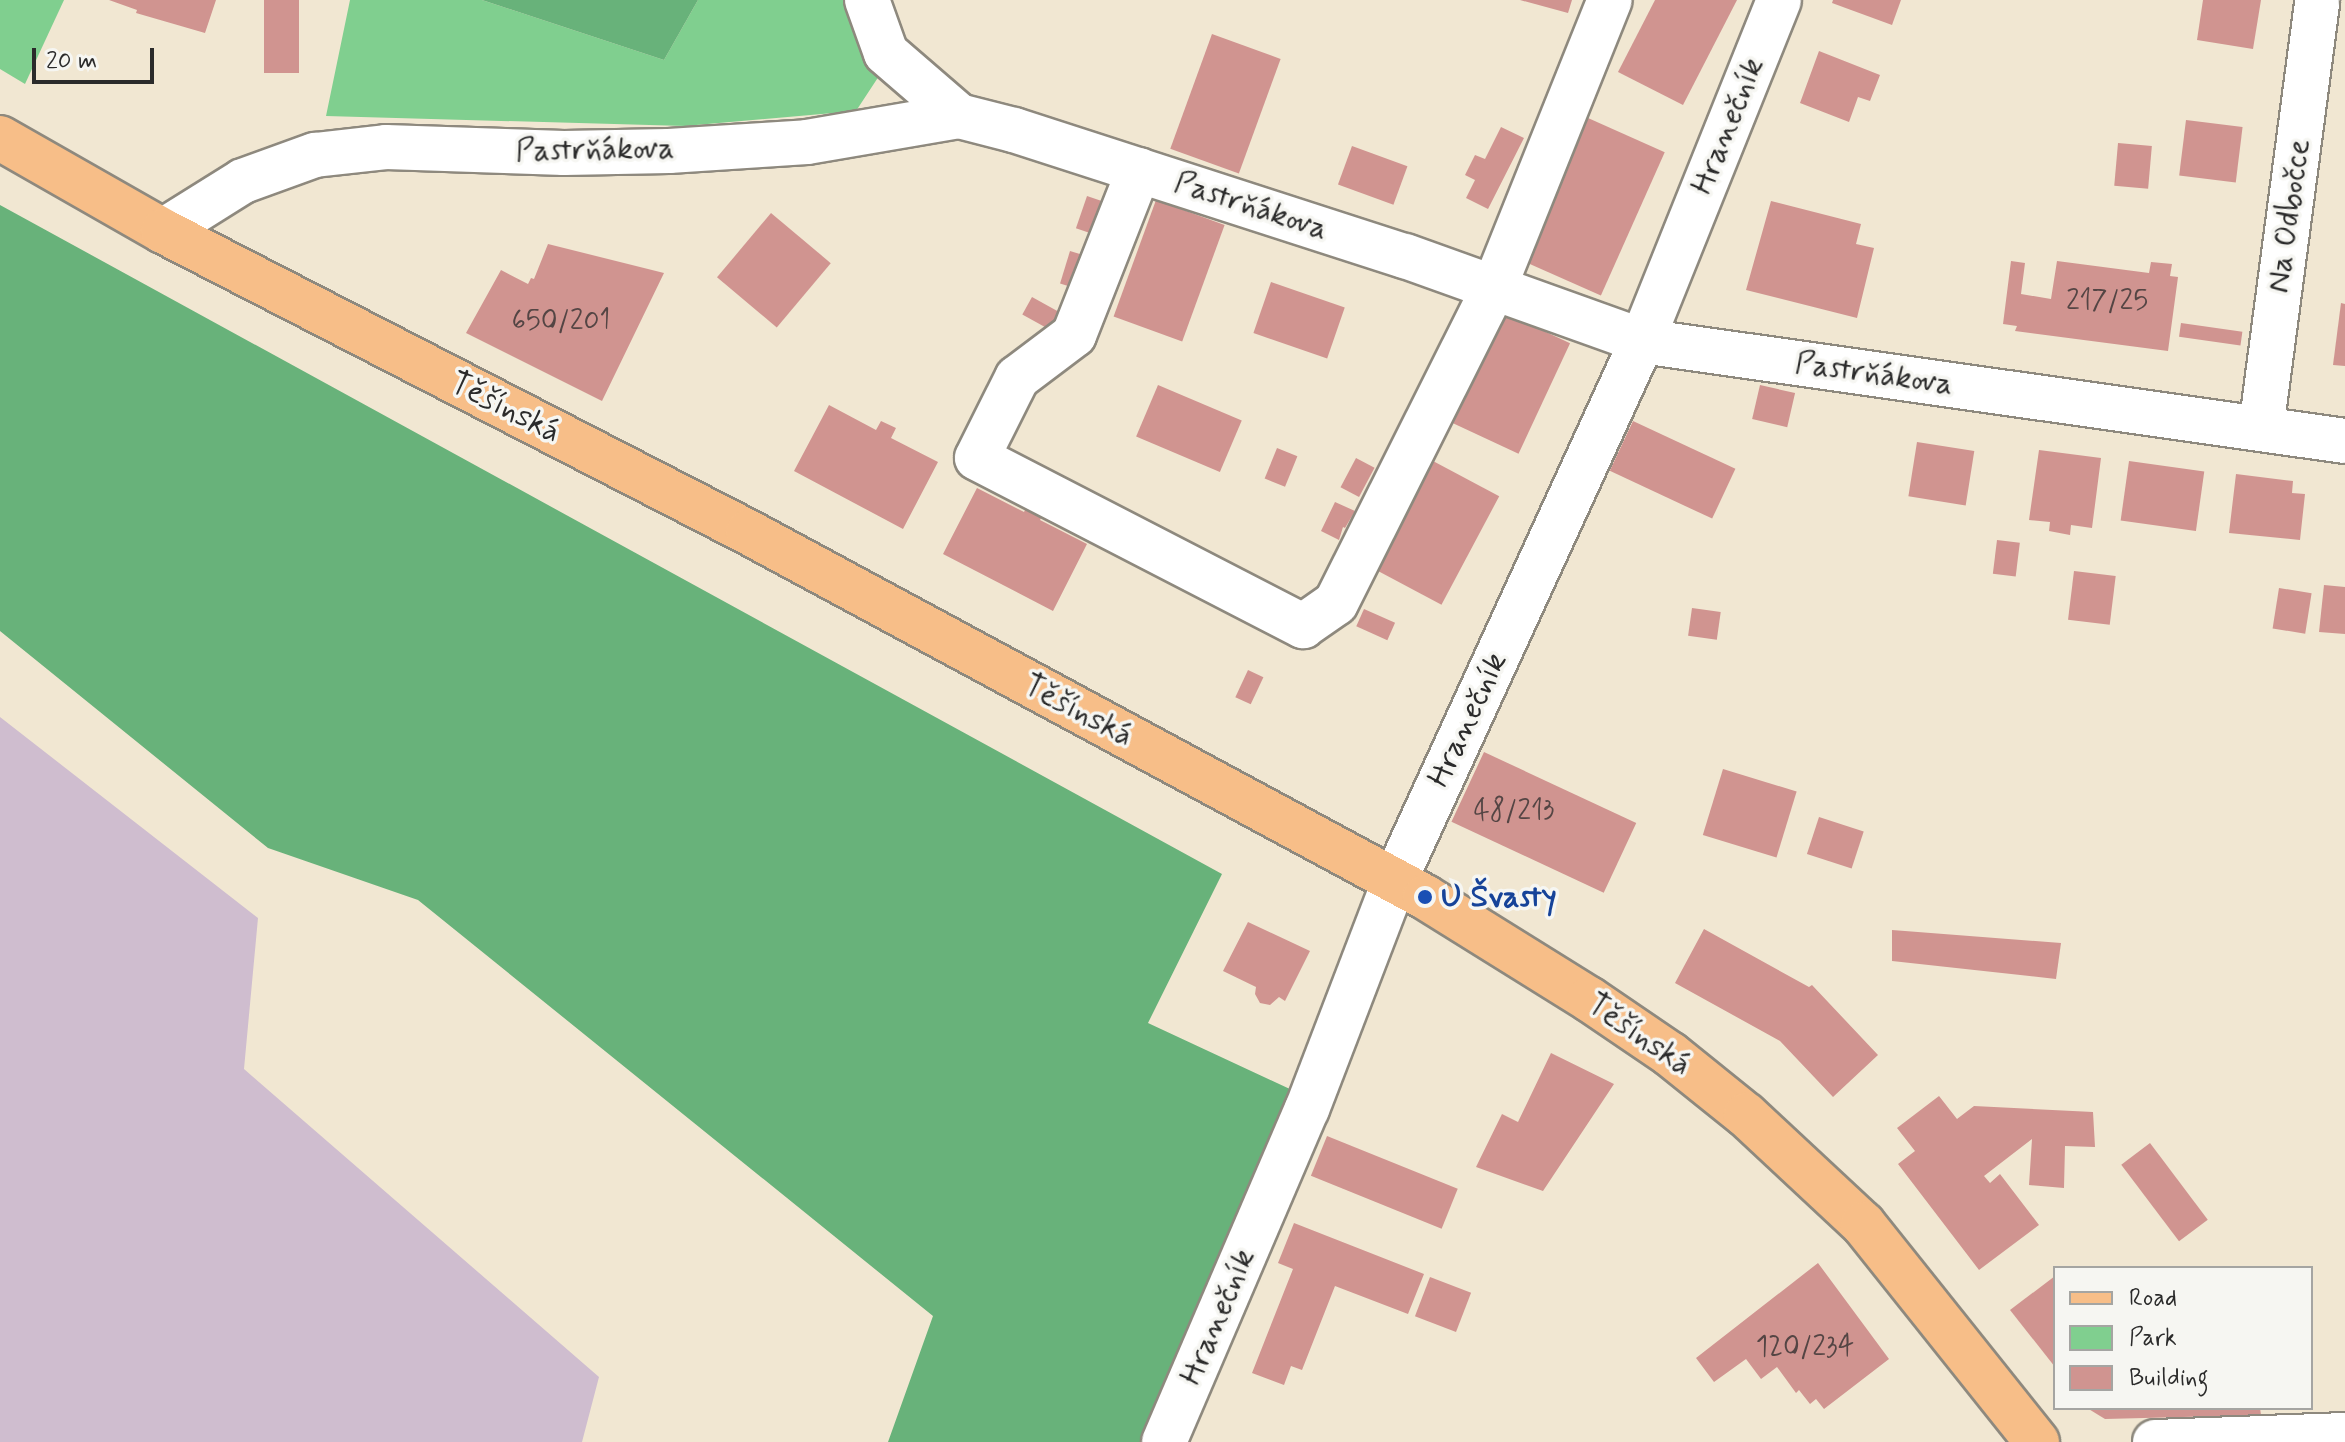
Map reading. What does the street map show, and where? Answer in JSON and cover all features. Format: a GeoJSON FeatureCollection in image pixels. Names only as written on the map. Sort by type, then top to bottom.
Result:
{"type":"FeatureCollection","features":[{"type":"Feature","properties":{"kind":"main road","name":"Těšínská"},"geometry":{"type":"LineString","coordinates":[[0,138],[163,231],[748,532],[1394,882],[1589,999],[1670,1054],[1746,1115],[1863,1224],[2037,1442]]}},
{"type":"Feature","properties":{"kind":"street"},"geometry":{"type":"LineString","coordinates":[[867,0],[886,53],[959,116]]}},
{"type":"Feature","properties":{"kind":"street"},"geometry":{"type":"LineString","coordinates":[[1139,170],[1074,335],[1017,378],[977,458],[1303,626],[1336,603],[1494,288],[1610,0]]}},
{"type":"Feature","properties":{"kind":"street","name":"Hranečník"},"geometry":{"type":"LineString","coordinates":[[1164,1442],[1307,1109],[1394,882],[1642,341],[1779,0]]}},
{"type":"Feature","properties":{"kind":"street","name":"Na Odbočce"},"geometry":{"type":"LineString","coordinates":[[2261,429],[2317,3]]}},
{"type":"Feature","properties":{"kind":"street","name":"Pastrňákova"},"geometry":{"type":"LineString","coordinates":[[163,231],[243,181],[315,155],[386,147],[564,153],[669,151],[807,142],[959,116],[1014,130],[1405,256],[1642,341],[2345,441]]}},
{"type":"Feature","properties":{"kind":"street"},"geometry":{"type":"LineString","coordinates":[[2155,1442],[2345,1435]]}},
{"type":"Feature","properties":{"kind":"shaded area"},"geometry":{"type":"Polygon","coordinates":[[[0,717],[258,918],[244,1069],[599,1377],[582,1442],[0,1442],[0,717]]]}},
{"type":"Feature","properties":{"kind":"green space"},"geometry":{"type":"Polygon","coordinates":[[[0,0],[64,0],[25,84],[0,69],[0,0]]]}},
{"type":"Feature","properties":{"kind":"green space"},"geometry":{"type":"Polygon","coordinates":[[[350,0],[482,0],[664,60],[698,0],[845,0],[879,76],[856,111],[685,126],[326,116],[350,0]]]}},
{"type":"Feature","properties":{"kind":"green space"},"geometry":{"type":"Polygon","coordinates":[[[482,0],[698,0],[664,60],[482,0]]]}},
{"type":"Feature","properties":{"kind":"green space"},"geometry":{"type":"Polygon","coordinates":[[[0,205],[1222,874],[1148,1023],[1292,1090],[1141,1442],[888,1442],[933,1316],[418,900],[268,848],[0,631],[0,205]]]}},
{"type":"Feature","properties":{"kind":"building"},"geometry":{"type":"Polygon","coordinates":[[[109,0],[216,0],[205,33],[136,13],[137,10],[109,0]]]}},
{"type":"Feature","properties":{"kind":"building"},"geometry":{"type":"Polygon","coordinates":[[[264,0],[299,0],[299,73],[264,73],[264,0]]]}},
{"type":"Feature","properties":{"kind":"building"},"geometry":{"type":"Polygon","coordinates":[[[1520,0],[1572,0],[1568,13],[1520,0]]]}},
{"type":"Feature","properties":{"kind":"building"},"geometry":{"type":"Polygon","coordinates":[[[1655,0],[1737,0],[1683,105],[1618,72],[1655,0]]]}},
{"type":"Feature","properties":{"kind":"building"},"geometry":{"type":"Polygon","coordinates":[[[1833,0],[1901,0],[1892,25],[1832,3],[1833,0]]]}},
{"type":"Feature","properties":{"kind":"building"},"geometry":{"type":"Polygon","coordinates":[[[2203,0],[2261,0],[2253,49],[2197,40],[2203,0]]]}},
{"type":"Feature","properties":{"kind":"building"},"geometry":{"type":"Polygon","coordinates":[[[1212,34],[1281,59],[1239,174],[1170,149],[1212,34]]]}},
{"type":"Feature","properties":{"kind":"building"},"geometry":{"type":"Polygon","coordinates":[[[1819,51],[1880,75],[1870,101],[1858,97],[1849,122],[1800,103],[1819,51]]]}},
{"type":"Feature","properties":{"kind":"building"},"geometry":{"type":"Polygon","coordinates":[[[1588,118],[1665,152],[1601,296],[1524,261],[1588,118]]]}},
{"type":"Feature","properties":{"kind":"building"},"geometry":{"type":"Polygon","coordinates":[[[2186,120],[2243,127],[2236,183],[2179,176],[2186,120]]]}},
{"type":"Feature","properties":{"kind":"building"},"geometry":{"type":"Polygon","coordinates":[[[1501,127],[1524,138],[1488,209],[1466,198],[1475,180],[1465,175],[1475,155],[1485,159],[1501,127]]]}},
{"type":"Feature","properties":{"kind":"building"},"geometry":{"type":"Polygon","coordinates":[[[2118,143],[2152,146],[2148,189],[2114,186],[2118,143]]]}},
{"type":"Feature","properties":{"kind":"building"},"geometry":{"type":"Polygon","coordinates":[[[1352,146],[1407,166],[1393,205],[1338,185],[1352,146]]]}},
{"type":"Feature","properties":{"kind":"building"},"geometry":{"type":"Polygon","coordinates":[[[1087,196],[1107,203],[1096,235],[1076,228],[1087,196]]]}},
{"type":"Feature","properties":{"kind":"building"},"geometry":{"type":"Polygon","coordinates":[[[1156,200],[1225,225],[1182,341],[1114,317],[1156,200]]]}},
{"type":"Feature","properties":{"kind":"building"},"geometry":{"type":"Polygon","coordinates":[[[1771,201],[1861,224],[1856,244],[1874,248],[1857,318],[1746,290],[1771,201]]]}},
{"type":"Feature","properties":{"kind":"building"},"geometry":{"type":"Polygon","coordinates":[[[771,213],[831,263],[777,327],[717,277],[771,213]]]}},
{"type":"Feature","properties":{"kind":"building"},"geometry":{"type":"Polygon","coordinates":[[[548,244],[664,273],[602,401],[466,333],[501,270],[528,284],[531,278],[534,279],[548,244]]]}},
{"type":"Feature","properties":{"kind":"building"},"geometry":{"type":"Polygon","coordinates":[[[1070,251],[1090,257],[1080,290],[1060,284],[1070,251]]]}},
{"type":"Feature","properties":{"kind":"building"},"geometry":{"type":"Polygon","coordinates":[[[2011,261],[2025,263],[2021,294],[2051,299],[2057,261],[2149,273],[2151,262],[2172,264],[2170,276],[2178,277],[2168,351],[2015,331],[2017,326],[2003,324],[2011,261]]]}},
{"type":"Feature","properties":{"kind":"building"},"geometry":{"type":"Polygon","coordinates":[[[1271,282],[1345,307],[1327,358],[1253,333],[1271,282]]]}},
{"type":"Feature","properties":{"kind":"building"},"geometry":{"type":"Polygon","coordinates":[[[1032,297],[1059,312],[1049,330],[1022,314],[1032,297]]]}},
{"type":"Feature","properties":{"kind":"building"},"geometry":{"type":"Polygon","coordinates":[[[2341,303],[2345,304],[2345,366],[2333,365],[2341,303]]]}},
{"type":"Feature","properties":{"kind":"building"},"geometry":{"type":"Polygon","coordinates":[[[1503,312],[1570,343],[1519,454],[1451,423],[1503,312]]]}},
{"type":"Feature","properties":{"kind":"building"},"geometry":{"type":"Polygon","coordinates":[[[2181,323],[2242,332],[2240,345],[2179,337],[2181,323]]]}},
{"type":"Feature","properties":{"kind":"building"},"geometry":{"type":"Polygon","coordinates":[[[1158,385],[1242,421],[1220,472],[1136,437],[1158,385]]]}},
{"type":"Feature","properties":{"kind":"building"},"geometry":{"type":"Polygon","coordinates":[[[1760,385],[1795,393],[1787,427],[1752,419],[1760,385]]]}},
{"type":"Feature","properties":{"kind":"building"},"geometry":{"type":"Polygon","coordinates":[[[829,405],[876,430],[881,421],[896,428],[891,438],[938,462],[903,529],[794,471],[829,405]]]}},
{"type":"Feature","properties":{"kind":"building"},"geometry":{"type":"Polygon","coordinates":[[[1633,421],[1735,469],[1712,519],[1610,471],[1633,421]]]}},
{"type":"Feature","properties":{"kind":"building"},"geometry":{"type":"Polygon","coordinates":[[[1917,442],[1974,451],[1966,505],[1908,496],[1917,442]]]}},
{"type":"Feature","properties":{"kind":"building"},"geometry":{"type":"Polygon","coordinates":[[[1277,448],[1297,456],[1285,487],[1265,479],[1277,448]]]}},
{"type":"Feature","properties":{"kind":"building"},"geometry":{"type":"Polygon","coordinates":[[[2039,450],[2101,458],[2092,528],[2071,525],[2070,535],[2049,531],[2050,522],[2029,520],[2039,450]]]}},
{"type":"Feature","properties":{"kind":"building"},"geometry":{"type":"Polygon","coordinates":[[[1356,458],[1375,468],[1359,497],[1341,487],[1356,458]]]}},
{"type":"Feature","properties":{"kind":"building"},"geometry":{"type":"Polygon","coordinates":[[[1433,461],[1499,496],[1441,605],[1375,570],[1433,461]]]}},
{"type":"Feature","properties":{"kind":"building"},"geometry":{"type":"Polygon","coordinates":[[[2129,461],[2204,472],[2196,531],[2121,520],[2129,461]]]}},
{"type":"Feature","properties":{"kind":"building"},"geometry":{"type":"Polygon","coordinates":[[[2236,474],[2293,481],[2292,493],[2305,494],[2300,540],[2229,533],[2236,474]]]}},
{"type":"Feature","properties":{"kind":"building"},"geometry":{"type":"Polygon","coordinates":[[[977,488],[1024,512],[1029,502],[1045,510],[1040,520],[1087,544],[1053,611],[943,554],[977,488]]]}},
{"type":"Feature","properties":{"kind":"building"},"geometry":{"type":"Polygon","coordinates":[[[1335,502],[1355,511],[1343,527],[1339,540],[1321,531],[1335,502]]]}},
{"type":"Feature","properties":{"kind":"building"},"geometry":{"type":"Polygon","coordinates":[[[1997,540],[2020,543],[2016,577],[1993,574],[1997,540]]]}},
{"type":"Feature","properties":{"kind":"building"},"geometry":{"type":"Polygon","coordinates":[[[2074,571],[2116,576],[2110,625],[2068,620],[2074,571]]]}},
{"type":"Feature","properties":{"kind":"building"},"geometry":{"type":"Polygon","coordinates":[[[2324,585],[2345,587],[2345,634],[2319,632],[2324,585]]]}},
{"type":"Feature","properties":{"kind":"building"},"geometry":{"type":"Polygon","coordinates":[[[2279,588],[2312,593],[2305,634],[2273,628],[2279,588]]]}},
{"type":"Feature","properties":{"kind":"building"},"geometry":{"type":"Polygon","coordinates":[[[1692,608],[1721,612],[1717,640],[1688,636],[1692,608]]]}},
{"type":"Feature","properties":{"kind":"building"},"geometry":{"type":"Polygon","coordinates":[[[1364,609],[1395,623],[1387,640],[1356,626],[1364,609]]]}},
{"type":"Feature","properties":{"kind":"building"},"geometry":{"type":"Polygon","coordinates":[[[1248,670],[1263,677],[1251,704],[1235,697],[1248,670]]]}},
{"type":"Feature","properties":{"kind":"building"},"geometry":{"type":"Polygon","coordinates":[[[1484,752],[1636,823],[1604,893],[1451,822],[1484,752]]]}},
{"type":"Feature","properties":{"kind":"building"},"geometry":{"type":"Polygon","coordinates":[[[1723,769],[1797,792],[1776,857],[1703,835],[1723,769]]]}},
{"type":"Feature","properties":{"kind":"building"},"geometry":{"type":"Polygon","coordinates":[[[1819,817],[1864,832],[1852,869],[1807,854],[1819,817]]]}},
{"type":"Feature","properties":{"kind":"building"},"geometry":{"type":"Polygon","coordinates":[[[1248,922],[1310,951],[1285,1001],[1279,997],[1270,1005],[1260,1003],[1255,994],[1256,987],[1223,971],[1248,922]]]}},
{"type":"Feature","properties":{"kind":"building"},"geometry":{"type":"Polygon","coordinates":[[[1704,929],[1809,987],[1812,985],[1878,1055],[1833,1097],[1780,1041],[1675,983],[1704,929]]]}},
{"type":"Feature","properties":{"kind":"building"},"geometry":{"type":"Polygon","coordinates":[[[1892,930],[2061,943],[2056,979],[1892,961],[1892,930]]]}},
{"type":"Feature","properties":{"kind":"building"},"geometry":{"type":"Polygon","coordinates":[[[1551,1053],[1614,1084],[1543,1191],[1476,1167],[1502,1114],[1518,1122],[1551,1053]]]}},
{"type":"Feature","properties":{"kind":"building"},"geometry":{"type":"Polygon","coordinates":[[[1939,1096],[1957,1119],[1974,1106],[2093,1112],[2095,1147],[2065,1146],[2064,1188],[2029,1185],[2032,1139],[1984,1176],[1990,1183],[2000,1174],[2039,1225],[1979,1270],[1898,1164],[1915,1151],[1897,1128],[1939,1096]]]}},
{"type":"Feature","properties":{"kind":"building"},"geometry":{"type":"Polygon","coordinates":[[[1327,1136],[1458,1189],[1442,1229],[1311,1176],[1327,1136]]]}},
{"type":"Feature","properties":{"kind":"building"},"geometry":{"type":"Polygon","coordinates":[[[2150,1143],[2208,1220],[2179,1241],[2121,1165],[2150,1143]]]}},
{"type":"Feature","properties":{"kind":"building"},"geometry":{"type":"Polygon","coordinates":[[[1294,1223],[1424,1274],[1408,1314],[1335,1286],[1302,1370],[1291,1366],[1284,1385],[1252,1373],[1293,1269],[1278,1263],[1294,1223]]]}},
{"type":"Feature","properties":{"kind":"building"},"geometry":{"type":"Polygon","coordinates":[[[1818,1263],[1889,1359],[1824,1409],[1816,1399],[1810,1404],[1799,1390],[1796,1393],[1777,1367],[1761,1379],[1746,1359],[1714,1382],[1696,1358],[1818,1263]]]}},
{"type":"Feature","properties":{"kind":"building"},"geometry":{"type":"Polygon","coordinates":[[[1430,1277],[1471,1293],[1456,1332],[1415,1316],[1430,1277]]]}},
{"type":"Feature","properties":{"kind":"building"},"geometry":{"type":"Polygon","coordinates":[[[2053,1278],[2053,1364],[2010,1310],[2053,1278]]]}},
{"type":"Feature","properties":{"kind":"building"},"geometry":{"type":"Polygon","coordinates":[[[2090,1410],[2260,1410],[2261,1415],[2105,1419],[2090,1410]]]}},
{"type":"Feature","properties":{"kind":"place","name":"U Švasty"},"geometry":{"type":"Point","coordinates":[1425,897]}}]}
